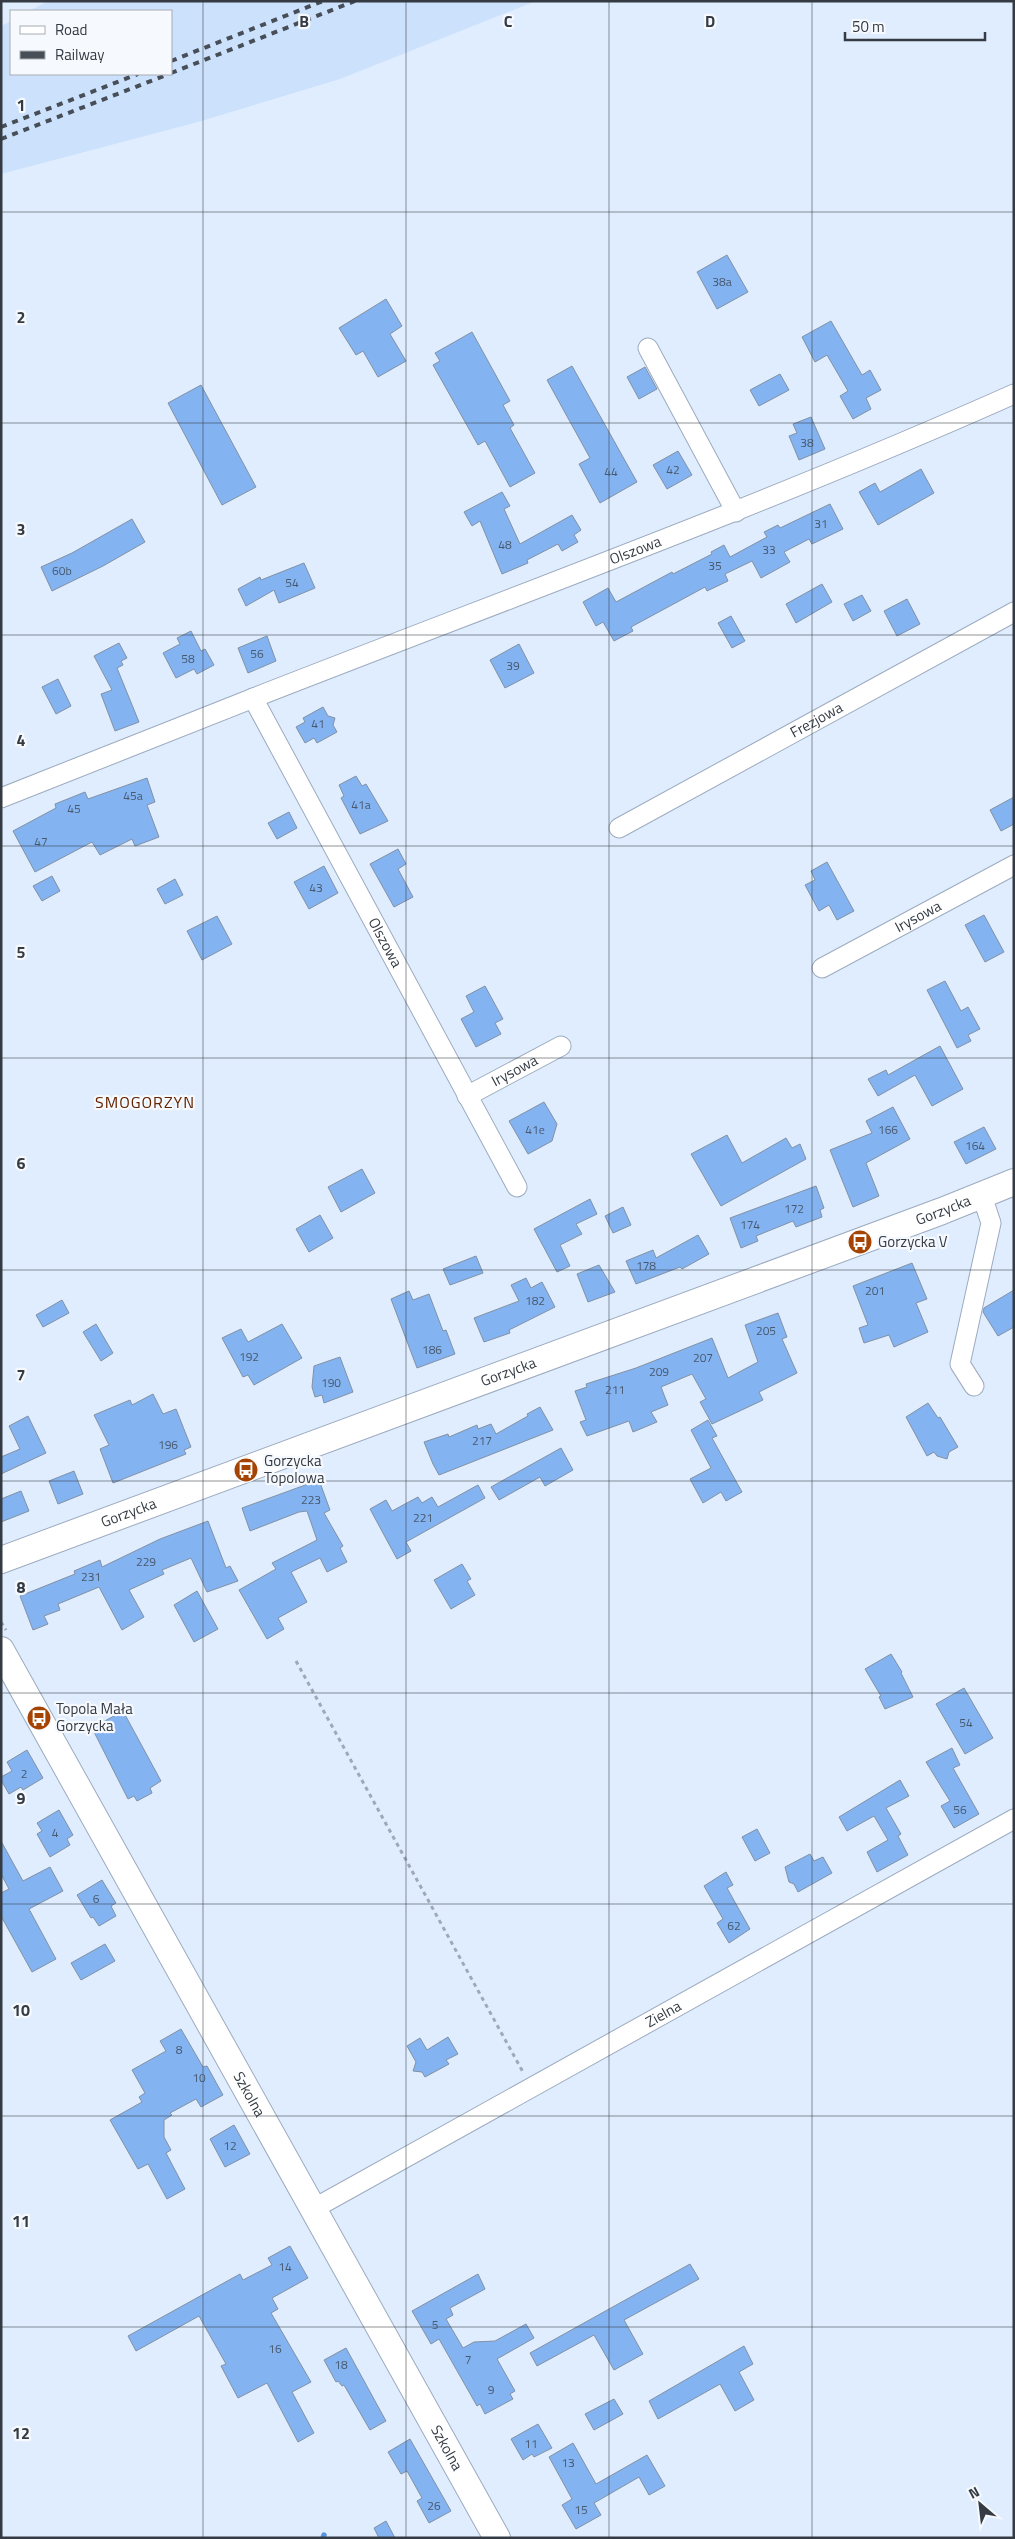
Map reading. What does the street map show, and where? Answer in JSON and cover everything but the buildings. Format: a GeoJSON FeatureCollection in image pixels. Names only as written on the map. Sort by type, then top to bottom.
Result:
{"type":"FeatureCollection","features":[{"type":"Feature","properties":{"kind":"street"},"geometry":{"type":"LineString","coordinates":[[648,348],[736,512]]}},
{"type":"Feature","properties":{"kind":"street","name":"Olszowa"},"geometry":{"type":"LineString","coordinates":[[1,798],[253,698],[736,512],[887,451],[1014,394]]}},
{"type":"Feature","properties":{"kind":"street","name":"Frezjowa"},"geometry":{"type":"LineString","coordinates":[[619,828],[1014,612]]}},
{"type":"Feature","properties":{"kind":"street","name":"Olszowa"},"geometry":{"type":"LineString","coordinates":[[253,698],[516,1187]]}},
{"type":"Feature","properties":{"kind":"street","name":"Irysowa"},"geometry":{"type":"LineString","coordinates":[[822,968],[1014,865]]}},
{"type":"Feature","properties":{"kind":"street","name":"Irysowa"},"geometry":{"type":"LineString","coordinates":[[467,1096],[561,1046]]}},
{"type":"Feature","properties":{"kind":"street","name":"Gorzycka"},"geometry":{"type":"LineString","coordinates":[[1,1560],[982,1196],[1014,1182]]}},
{"type":"Feature","properties":{"kind":"street"},"geometry":{"type":"LineString","coordinates":[[974,1386],[960,1364],[991,1223],[982,1196]]}},
{"type":"Feature","properties":{"kind":"street","name":"Szkolna"},"geometry":{"type":"LineString","coordinates":[[1,1650],[497,2538]]}},
{"type":"Feature","properties":{"kind":"street","name":"Zielna"},"geometry":{"type":"LineString","coordinates":[[313,2209],[1014,1819]]}},
{"type":"Feature","properties":{"kind":"path"},"geometry":{"type":"LineString","coordinates":[[296,1661],[532,2088]]}},
{"type":"Feature","properties":{"kind":"shaded area"},"geometry":{"type":"Polygon","coordinates":[[[48,1],[536,1],[340,79],[198,122],[1,174],[1,26],[10,22],[10,75],[172,75],[172,10],[31,10],[48,1]]]}},
{"type":"Feature","properties":{"kind":"railway"},"geometry":{"type":"LineString","coordinates":[[172,61],[323,1]]}},
{"type":"Feature","properties":{"kind":"railway"},"geometry":{"type":"LineString","coordinates":[[172,73],[355,1]]}},
{"type":"Feature","properties":{"kind":"railway"},"geometry":{"type":"LineString","coordinates":[[1,127],[135,75]]}},
{"type":"Feature","properties":{"kind":"railway"},"geometry":{"type":"LineString","coordinates":[[1,139],[166,75]]}},
{"type":"Feature","properties":{"kind":"place","name":"Gorzycka V"},"geometry":{"type":"Point","coordinates":[860,1242]}},
{"type":"Feature","properties":{"kind":"place","name":"Gorzycka Topolowa"},"geometry":{"type":"Point","coordinates":[246,1470]}},
{"type":"Feature","properties":{"kind":"place","name":"Topola Mała Gorzycka"},"geometry":{"type":"Point","coordinates":[39,1718]}},
{"type":"Feature","properties":{"kind":"district","name":"SMOGORZYN"},"geometry":{"type":"Point","coordinates":[145,1102]}}]}
